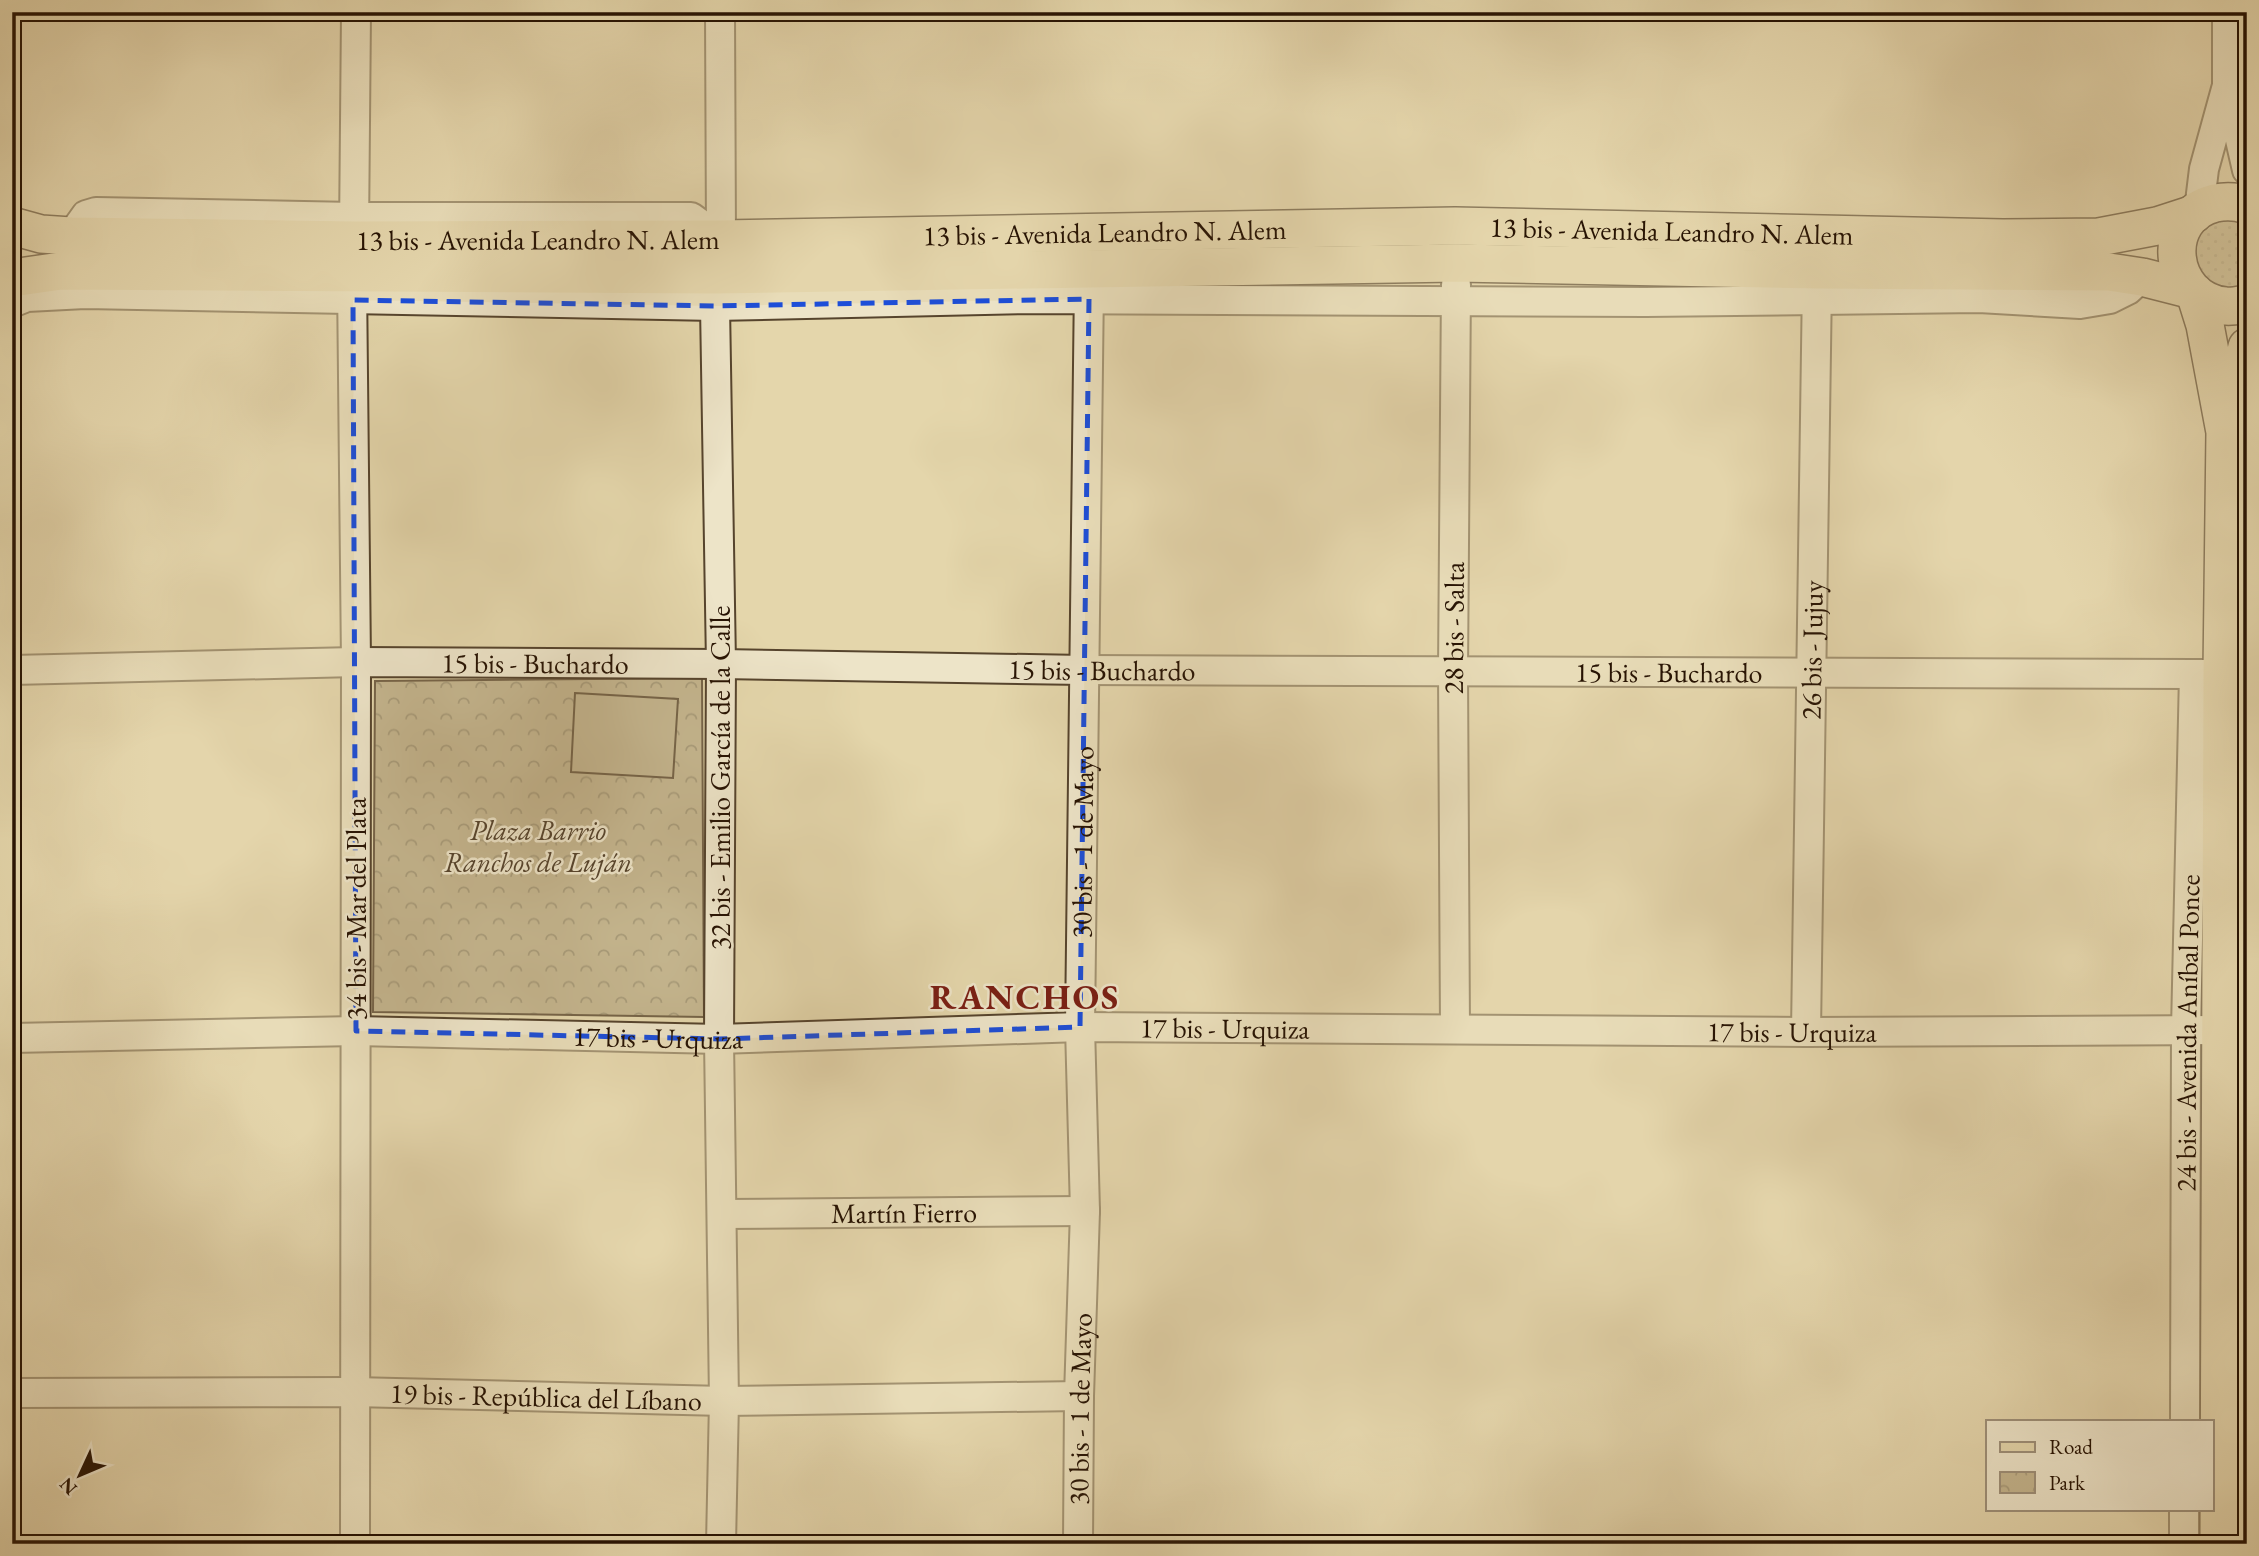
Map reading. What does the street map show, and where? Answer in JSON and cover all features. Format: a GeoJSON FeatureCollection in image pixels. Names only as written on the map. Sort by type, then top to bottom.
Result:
{"type":"FeatureCollection","features":[{"type":"Feature","properties":{"kind":"main road","name":"13 bis - Avenida Leandro N. Alem"},"geometry":{"type":"LineString","coordinates":[[12,278],[61,271],[721,239],[1455,226],[2003,238],[2099,237],[2157,226],[2224,201],[2247,205]]}},
{"type":"Feature","properties":{"kind":"main road","name":"24 bis - Avenida Aníbal Ponce"},"geometry":{"type":"LineString","coordinates":[[2197,212],[2183,227],[2177,243],[2176,259],[2180,275],[2192,291],[2205,325],[2225,432]]}},
{"type":"Feature","properties":{"kind":"main road","name":"13 bis - Avenida Leandro N. Alem"},"geometry":{"type":"LineString","coordinates":[[12,226],[41,234],[353,258],[715,291],[1089,284],[1456,263],[1817,285],[2109,272],[2141,276],[2192,291],[2206,302],[2227,307],[2247,304]]}},
{"type":"Feature","properties":{"kind":"main road","name":"24 bis - Avenida Aníbal Ponce"},"geometry":{"type":"LineString","coordinates":[[2219,1544],[2203,1030],[2208,674],[2225,432],[2247,347]]}},
{"type":"Feature","properties":{"kind":"street","name":"34 bis - Mar del Plata"},"geometry":{"type":"LineString","coordinates":[[355,1544],[356,662],[353,258],[356,12]]}},
{"type":"Feature","properties":{"kind":"street","name":"32 bis - Emilio García de la Calle"},"geometry":{"type":"LineString","coordinates":[[720,12],[721,239],[715,291],[721,664],[719,1039],[724,1401],[721,1544]]}},
{"type":"Feature","properties":{"kind":"street"},"geometry":{"type":"LineString","coordinates":[[2227,12],[2227,83],[2247,170]]}},
{"type":"Feature","properties":{"kind":"street"},"geometry":{"type":"LineString","coordinates":[[2197,212],[2204,169],[2227,83]]}},
{"type":"Feature","properties":{"kind":"street","name":"28 bis - Salta"},"geometry":{"type":"LineString","coordinates":[[1455,226],[1455,1029]]}},
{"type":"Feature","properties":{"kind":"street","name":"13 bis - Avenida Leandro N. Alem"},"geometry":{"type":"LineString","coordinates":[[12,303],[38,296],[85,294],[353,258]]}},
{"type":"Feature","properties":{"kind":"street","name":"13 bis - Avenida Leandro N. Alem"},"geometry":{"type":"LineString","coordinates":[[1089,284],[1455,301],[1646,302],[1817,285]]}},
{"type":"Feature","properties":{"kind":"street","name":"30 bis - 1 de Mayo"},"geometry":{"type":"LineString","coordinates":[[1078,1544],[1079,1396],[1085,1211],[1080,1027],[1089,284]]}},
{"type":"Feature","properties":{"kind":"street","name":"26 bis - Jujuy"},"geometry":{"type":"LineString","coordinates":[[1805,1032],[1817,285]]}},
{"type":"Feature","properties":{"kind":"street","name":"15 bis - Buchardo"},"geometry":{"type":"LineString","coordinates":[[12,670],[356,662],[1084,670],[2208,674]]}},
{"type":"Feature","properties":{"kind":"street","name":"17 bis - Urquiza"},"geometry":{"type":"LineString","coordinates":[[12,1038],[356,1031],[719,1039],[1080,1027],[1805,1032],[2203,1030]]}},
{"type":"Feature","properties":{"kind":"street","name":"24 bis - Avenida Aníbal Ponce"},"geometry":{"type":"LineString","coordinates":[[2185,1420],[2203,1030]]}},
{"type":"Feature","properties":{"kind":"street","name":"Martín Fierro"},"geometry":{"type":"LineString","coordinates":[[722,1214],[1085,1211]]}},
{"type":"Feature","properties":{"kind":"street","name":"19 bis - República del Líbano"},"geometry":{"type":"LineString","coordinates":[[12,1393],[354,1392],[724,1401],[1079,1396]]}},
{"type":"Feature","properties":{"kind":"street"},"geometry":{"type":"LineString","coordinates":[[2184,1510],[2184,1544]]}},
{"type":"Feature","properties":{"kind":"highlighted area"},"geometry":{"type":"Polygon","coordinates":[[[1089,299],[1080,1027],[719,1039],[356,1031],[353,300],[715,306],[1089,299]]]}},
{"type":"Feature","properties":{"kind":"green space"},"geometry":{"type":"Polygon","coordinates":[[[2247,217],[2247,291],[2208,290],[2188,243],[2202,221],[2247,217]]]}},
{"type":"Feature","properties":{"kind":"green space","name":"Plaza Barrio Ranchos de Luján"},"geometry":{"type":"Polygon","coordinates":[[[702,678],[704,1017],[373,1012],[375,681],[702,678]]]}},
{"type":"Feature","properties":{"kind":"green space"},"geometry":{"type":"Polygon","coordinates":[[[575,693],[678,699],[673,778],[571,772],[575,693]]]}},
{"type":"Feature","properties":{"kind":"green space"},"geometry":{"type":"Polygon","coordinates":[[[2195,1128],[2202,1128],[2207,1375],[2200,1374],[2195,1128]]]}},
{"type":"Feature","properties":{"kind":"district","name":"RANCHOS"},"geometry":{"type":"Point","coordinates":[1025,996]}}]}
